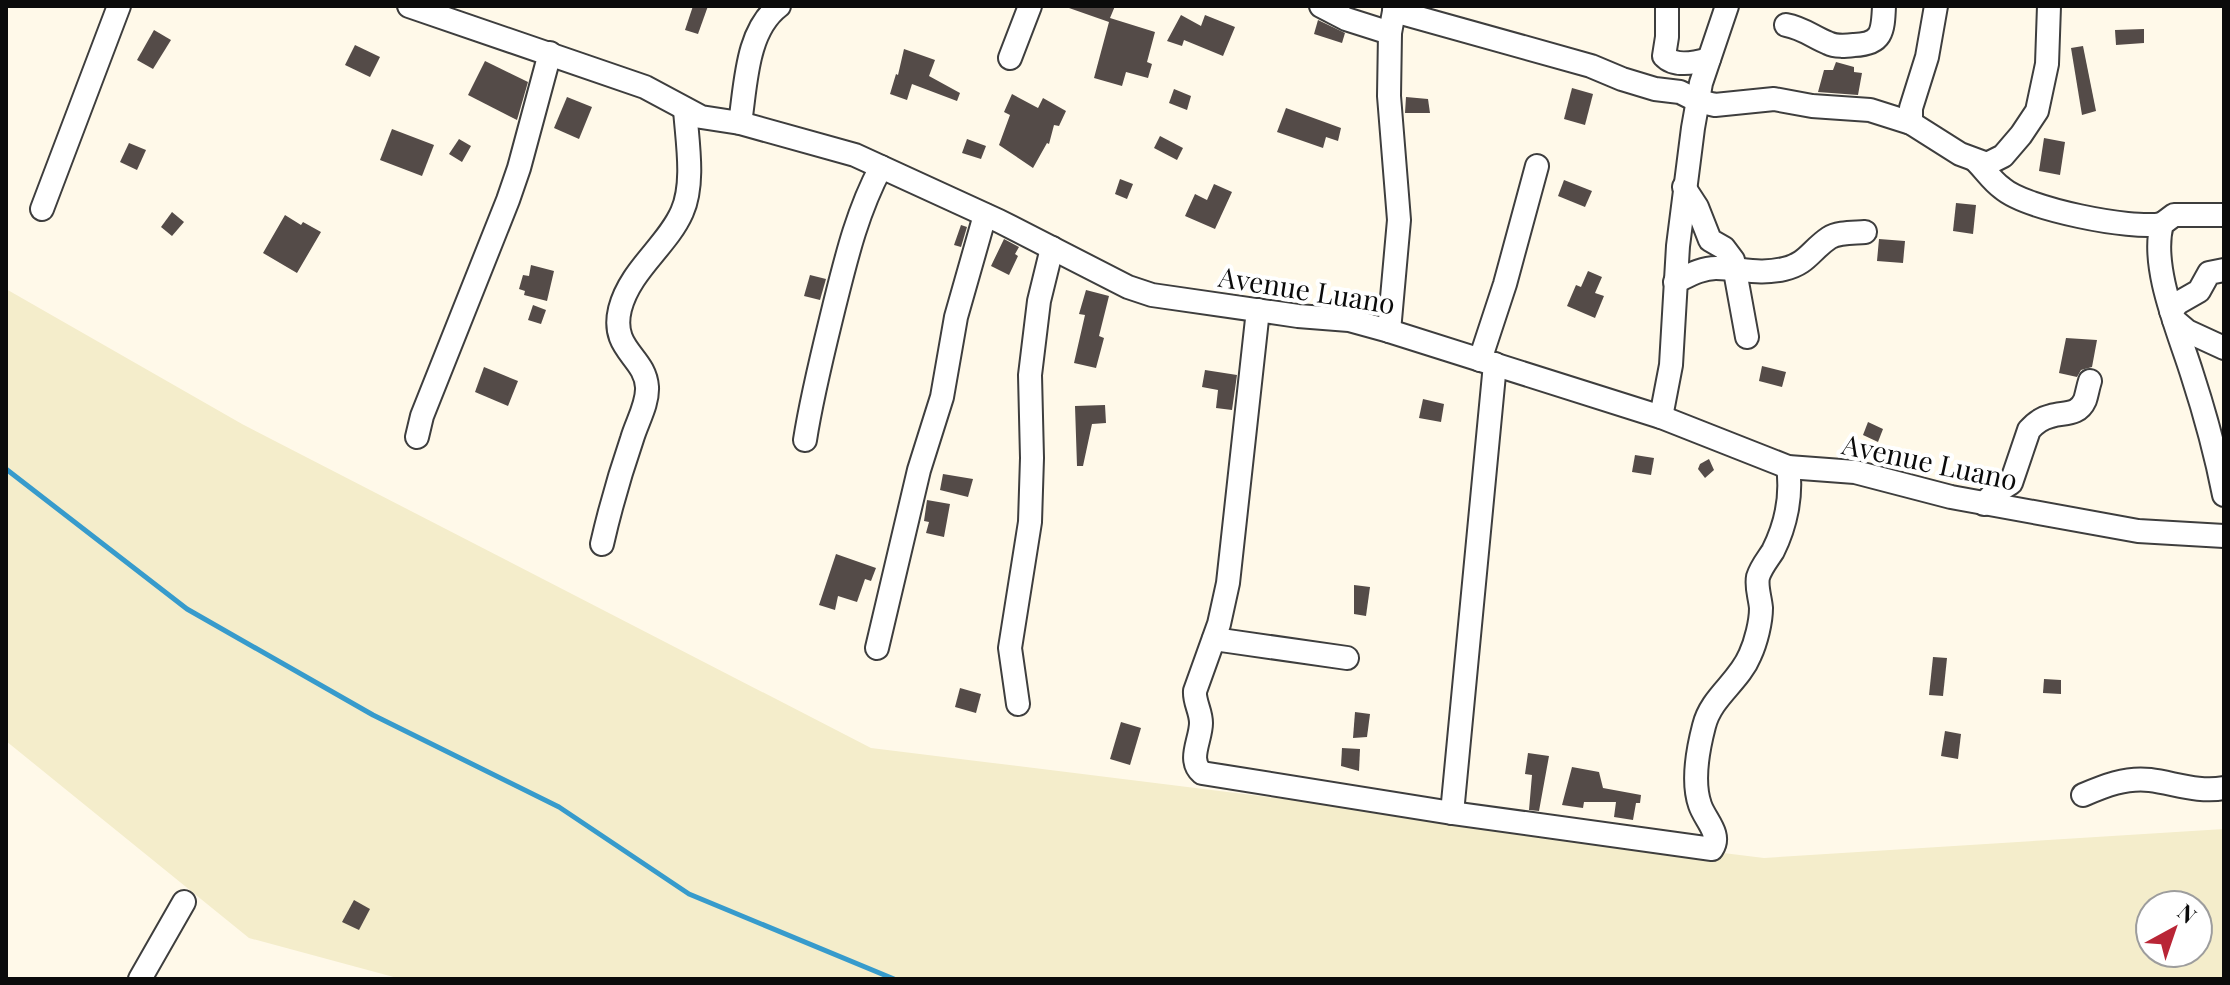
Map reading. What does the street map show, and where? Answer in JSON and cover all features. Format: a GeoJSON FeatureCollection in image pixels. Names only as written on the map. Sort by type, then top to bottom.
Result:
{"type":"FeatureCollection","features":[{"type":"Feature","properties":{"kind":"street"},"geometry":{"type":"LineString","coordinates":[[42,209],[119,6]]}},
{"type":"Feature","properties":{"kind":"street","name":"Avenue Luano"},"geometry":{"type":"LineString","coordinates":[[409,6],[645,87],[710,119],[740,123],[855,155],[985,215],[1128,287],[1152,295],[1349,320],[1661,417],[1788,467],[1855,472],[1984,504],[2138,531],[2224,536]]}},
{"type":"Feature","properties":{"kind":"street"},"geometry":{"type":"LineString","coordinates":[[740,123],[752,53],[763,21],[779,6]]}},
{"type":"Feature","properties":{"kind":"street"},"geometry":{"type":"LineString","coordinates":[[1010,58],[1030,6]]}},
{"type":"Feature","properties":{"kind":"street"},"geometry":{"type":"LineString","coordinates":[[1321,6],[1346,19],[1393,17],[1591,66],[1622,79],[1655,89],[1680,92],[1715,105],[1774,99],[1812,106],[1870,110],[1911,123],[1960,154],[1987,164],[2003,156],[2037,111],[2047,64],[2049,6]]}},
{"type":"Feature","properties":{"kind":"street"},"geometry":{"type":"LineString","coordinates":[[1667,6],[1664,56],[1674,62],[1709,59]]}},
{"type":"Feature","properties":{"kind":"street"},"geometry":{"type":"LineString","coordinates":[[1661,417],[1671,365],[1684,187],[1698,101],[1727,6]]}},
{"type":"Feature","properties":{"kind":"street"},"geometry":{"type":"LineString","coordinates":[[1786,25],[1805,30],[1831,45],[1868,44],[1876,39],[1880,31],[1884,6]]}},
{"type":"Feature","properties":{"kind":"street"},"geometry":{"type":"LineString","coordinates":[[1911,123],[1911,108],[1927,57],[1936,6]]}},
{"type":"Feature","properties":{"kind":"street"},"geometry":{"type":"LineString","coordinates":[[1389,331],[1399,220],[1389,96],[1393,17]]}},
{"type":"Feature","properties":{"kind":"street"},"geometry":{"type":"LineString","coordinates":[[417,437],[422,416],[511,189],[550,53]]}},
{"type":"Feature","properties":{"kind":"street"},"geometry":{"type":"LineString","coordinates":[[602,544],[637,420],[646,402],[644,375],[621,341],[620,310],[636,276],[682,211],[687,197],[689,145],[685,109]]}},
{"type":"Feature","properties":{"kind":"street"},"geometry":{"type":"LineString","coordinates":[[1976,161],[2003,189],[2024,201],[2075,215],[2148,227],[2162,224],[2174,215],[2224,215]]}},
{"type":"Feature","properties":{"kind":"street"},"geometry":{"type":"LineString","coordinates":[[1452,813],[1487,362],[1537,166]]}},
{"type":"Feature","properties":{"kind":"street"},"geometry":{"type":"LineString","coordinates":[[805,440],[813,390],[849,248],[863,203],[881,167]]}},
{"type":"Feature","properties":{"kind":"street"},"geometry":{"type":"LineString","coordinates":[[1684,187],[1697,207],[1710,240],[1729,253],[1747,337]]}},
{"type":"Feature","properties":{"kind":"street"},"geometry":{"type":"LineString","coordinates":[[877,648],[919,470],[942,397],[956,317],[985,215]]}},
{"type":"Feature","properties":{"kind":"street"},"geometry":{"type":"LineString","coordinates":[[2162,224],[2158,248],[2173,315],[2220,451],[2224,495]]}},
{"type":"Feature","properties":{"kind":"street"},"geometry":{"type":"LineString","coordinates":[[1675,282],[1699,270],[1715,268],[1763,272],[1797,265],[1809,258],[1830,237],[1865,232]]}},
{"type":"Feature","properties":{"kind":"street"},"geometry":{"type":"LineString","coordinates":[[1018,704],[1010,648],[1030,522],[1030,375],[1039,301],[1052,248]]}},
{"type":"Feature","properties":{"kind":"street"},"geometry":{"type":"LineString","coordinates":[[2173,315],[2178,303],[2199,291],[2209,273],[2224,270]]}},
{"type":"Feature","properties":{"kind":"street"},"geometry":{"type":"LineString","coordinates":[[1258,310],[1228,583],[1219,624],[1194,699],[1201,727],[1194,761],[1197,770],[1202,773],[1452,813],[1712,849],[1716,836],[1699,802],[1697,771],[1702,736],[1712,706],[1740,674],[1751,655],[1761,612],[1757,585],[1785,517],[1790,484],[1788,467]]}},
{"type":"Feature","properties":{"kind":"street"},"geometry":{"type":"LineString","coordinates":[[2173,315],[2187,331],[2224,348]]}},
{"type":"Feature","properties":{"kind":"street"},"geometry":{"type":"LineString","coordinates":[[1984,504],[2011,483],[2029,430],[2034,424],[2052,415],[2078,409],[2084,402],[2090,381]]}},
{"type":"Feature","properties":{"kind":"street"},"geometry":{"type":"LineString","coordinates":[[1214,639],[1347,658]]}},
{"type":"Feature","properties":{"kind":"street"},"geometry":{"type":"LineString","coordinates":[[2083,795],[2115,783],[2146,779],[2197,789],[2224,788]]}},
{"type":"Feature","properties":{"kind":"street"},"geometry":{"type":"LineString","coordinates":[[140,979],[184,902]]}},
{"type":"Feature","properties":{"kind":"shaded area"},"geometry":{"type":"Polygon","coordinates":[[[6,289],[242,424],[871,748],[1764,858],[2224,829],[2224,979],[401,979],[249,938],[6,741],[6,289]]]}},
{"type":"Feature","properties":{"kind":"building"},"geometry":{"type":"Polygon","coordinates":[[[693,6],[708,6],[698,34],[685,30],[693,6]]]}},
{"type":"Feature","properties":{"kind":"building"},"geometry":{"type":"Polygon","coordinates":[[[1070,6],[1115,6],[1110,18],[1155,32],[1147,62],[1152,64],[1148,78],[1126,72],[1122,86],[1094,78],[1109,22],[1070,6]]]}},
{"type":"Feature","properties":{"kind":"building"},"geometry":{"type":"Polygon","coordinates":[[[1181,15],[1201,26],[1205,15],[1235,27],[1223,56],[1184,40],[1182,46],[1167,41],[1181,15]]]}},
{"type":"Feature","properties":{"kind":"building"},"geometry":{"type":"Polygon","coordinates":[[[1318,20],[1345,33],[1342,43],[1314,34],[1318,20]]]}},
{"type":"Feature","properties":{"kind":"building"},"geometry":{"type":"Polygon","coordinates":[[[2144,29],[2144,43],[2116,45],[2115,30],[2144,29]]]}},
{"type":"Feature","properties":{"kind":"building"},"geometry":{"type":"Polygon","coordinates":[[[154,30],[171,40],[153,69],[137,60],[154,30]]]}},
{"type":"Feature","properties":{"kind":"building"},"geometry":{"type":"Polygon","coordinates":[[[355,45],[380,57],[370,77],[345,65],[355,45]]]}},
{"type":"Feature","properties":{"kind":"building"},"geometry":{"type":"Polygon","coordinates":[[[2083,46],[2096,111],[2082,115],[2071,48],[2083,46]]]}},
{"type":"Feature","properties":{"kind":"building"},"geometry":{"type":"Polygon","coordinates":[[[904,49],[935,60],[929,76],[960,93],[957,101],[912,84],[907,100],[890,94],[904,49]]]}},
{"type":"Feature","properties":{"kind":"building"},"geometry":{"type":"Polygon","coordinates":[[[485,61],[528,82],[517,120],[468,95],[485,61]]]}},
{"type":"Feature","properties":{"kind":"building"},"geometry":{"type":"Polygon","coordinates":[[[1836,62],[1854,67],[1854,72],[1862,73],[1858,95],[1818,92],[1824,70],[1833,70],[1836,62]]]}},
{"type":"Feature","properties":{"kind":"building"},"geometry":{"type":"Polygon","coordinates":[[[1572,88],[1593,94],[1585,125],[1564,119],[1572,88]]]}},
{"type":"Feature","properties":{"kind":"building"},"geometry":{"type":"Polygon","coordinates":[[[1174,89],[1191,96],[1187,110],[1169,103],[1174,89]]]}},
{"type":"Feature","properties":{"kind":"building"},"geometry":{"type":"Polygon","coordinates":[[[1012,94],[1038,108],[1043,98],[1066,111],[1059,126],[1054,125],[1049,144],[1033,168],[999,145],[1010,115],[1004,112],[1012,94]]]}},
{"type":"Feature","properties":{"kind":"building"},"geometry":{"type":"Polygon","coordinates":[[[567,97],[592,107],[579,139],[554,128],[567,97]]]}},
{"type":"Feature","properties":{"kind":"building"},"geometry":{"type":"Polygon","coordinates":[[[1406,97],[1428,99],[1430,113],[1405,113],[1406,97]]]}},
{"type":"Feature","properties":{"kind":"building"},"geometry":{"type":"Polygon","coordinates":[[[1286,108],[1341,128],[1338,141],[1326,137],[1323,148],[1277,132],[1286,108]]]}},
{"type":"Feature","properties":{"kind":"building"},"geometry":{"type":"Polygon","coordinates":[[[392,129],[434,145],[422,176],[380,160],[392,129]]]}},
{"type":"Feature","properties":{"kind":"building"},"geometry":{"type":"Polygon","coordinates":[[[1160,136],[1183,148],[1177,160],[1154,148],[1160,136]]]}},
{"type":"Feature","properties":{"kind":"building"},"geometry":{"type":"Polygon","coordinates":[[[2044,138],[2065,142],[2060,175],[2039,171],[2044,138]]]}},
{"type":"Feature","properties":{"kind":"building"},"geometry":{"type":"Polygon","coordinates":[[[459,139],[471,146],[462,162],[449,154],[459,139]]]}},
{"type":"Feature","properties":{"kind":"building"},"geometry":{"type":"Polygon","coordinates":[[[967,139],[986,146],[981,159],[962,153],[967,139]]]}},
{"type":"Feature","properties":{"kind":"building"},"geometry":{"type":"Polygon","coordinates":[[[129,143],[146,150],[137,170],[120,162],[129,143]]]}},
{"type":"Feature","properties":{"kind":"building"},"geometry":{"type":"Polygon","coordinates":[[[1120,179],[1133,184],[1127,199],[1115,194],[1120,179]]]}},
{"type":"Feature","properties":{"kind":"building"},"geometry":{"type":"Polygon","coordinates":[[[1564,180],[1592,191],[1585,207],[1558,196],[1564,180]]]}},
{"type":"Feature","properties":{"kind":"building"},"geometry":{"type":"Polygon","coordinates":[[[1214,184],[1232,192],[1215,229],[1185,216],[1195,194],[1207,200],[1214,184]]]}},
{"type":"Feature","properties":{"kind":"building"},"geometry":{"type":"Polygon","coordinates":[[[1956,203],[1976,205],[1973,234],[1953,231],[1956,203]]]}},
{"type":"Feature","properties":{"kind":"building"},"geometry":{"type":"Polygon","coordinates":[[[172,212],[184,222],[172,236],[161,227],[172,212]]]}},
{"type":"Feature","properties":{"kind":"building"},"geometry":{"type":"Polygon","coordinates":[[[285,215],[321,232],[297,273],[263,253],[285,215]]]}},
{"type":"Feature","properties":{"kind":"building"},"geometry":{"type":"Polygon","coordinates":[[[961,225],[967,227],[961,247],[954,245],[961,225]]]}},
{"type":"Feature","properties":{"kind":"building"},"geometry":{"type":"Polygon","coordinates":[[[1004,239],[1019,247],[1009,275],[991,266],[1004,239]]]}},
{"type":"Feature","properties":{"kind":"building"},"geometry":{"type":"Polygon","coordinates":[[[1879,239],[1905,241],[1903,263],[1877,261],[1879,239]]]}},
{"type":"Feature","properties":{"kind":"building"},"geometry":{"type":"Polygon","coordinates":[[[531,265],[554,271],[547,301],[524,295],[525,291],[519,289],[523,275],[529,276],[531,265]]]}},
{"type":"Feature","properties":{"kind":"building"},"geometry":{"type":"Polygon","coordinates":[[[1588,271],[1602,277],[1595,293],[1604,296],[1595,318],[1567,306],[1576,285],[1581,287],[1588,271]]]}},
{"type":"Feature","properties":{"kind":"building"},"geometry":{"type":"Polygon","coordinates":[[[810,275],[826,279],[820,300],[804,296],[810,275]]]}},
{"type":"Feature","properties":{"kind":"building"},"geometry":{"type":"Polygon","coordinates":[[[1086,290],[1109,296],[1099,336],[1104,338],[1096,368],[1074,363],[1085,315],[1079,314],[1086,290]]]}},
{"type":"Feature","properties":{"kind":"building"},"geometry":{"type":"Polygon","coordinates":[[[533,305],[546,310],[541,324],[528,320],[533,305]]]}},
{"type":"Feature","properties":{"kind":"building"},"geometry":{"type":"Polygon","coordinates":[[[2066,338],[2097,340],[2092,367],[2081,370],[2077,377],[2059,373],[2066,338]]]}},
{"type":"Feature","properties":{"kind":"building"},"geometry":{"type":"Polygon","coordinates":[[[1762,366],[1786,372],[1782,387],[1759,381],[1762,366]]]}},
{"type":"Feature","properties":{"kind":"building"},"geometry":{"type":"Polygon","coordinates":[[[484,367],[518,381],[508,406],[475,392],[484,367]]]}},
{"type":"Feature","properties":{"kind":"building"},"geometry":{"type":"Polygon","coordinates":[[[1205,370],[1237,375],[1232,410],[1216,408],[1218,390],[1202,387],[1205,370]]]}},
{"type":"Feature","properties":{"kind":"building"},"geometry":{"type":"Polygon","coordinates":[[[1423,399],[1444,404],[1441,422],[1419,418],[1423,399]]]}},
{"type":"Feature","properties":{"kind":"building"},"geometry":{"type":"Polygon","coordinates":[[[1105,405],[1106,423],[1092,424],[1083,466],[1077,466],[1075,406],[1105,405]]]}},
{"type":"Feature","properties":{"kind":"building"},"geometry":{"type":"Polygon","coordinates":[[[1868,422],[1883,429],[1878,442],[1863,435],[1868,422]]]}},
{"type":"Feature","properties":{"kind":"building"},"geometry":{"type":"Polygon","coordinates":[[[1635,455],[1654,458],[1651,475],[1632,472],[1635,455]]]}},
{"type":"Feature","properties":{"kind":"building"},"geometry":{"type":"Polygon","coordinates":[[[1709,459],[1714,470],[1705,478],[1698,469],[1709,459]]]}},
{"type":"Feature","properties":{"kind":"building"},"geometry":{"type":"Polygon","coordinates":[[[943,474],[973,479],[968,497],[940,490],[943,474]]]}},
{"type":"Feature","properties":{"kind":"building"},"geometry":{"type":"Polygon","coordinates":[[[927,500],[950,504],[944,537],[926,533],[929,522],[924,521],[927,500]]]}},
{"type":"Feature","properties":{"kind":"building"},"geometry":{"type":"Polygon","coordinates":[[[836,554],[876,568],[871,581],[865,579],[857,602],[838,596],[835,610],[819,605],[836,554]]]}},
{"type":"Feature","properties":{"kind":"building"},"geometry":{"type":"Polygon","coordinates":[[[1354,585],[1370,587],[1366,616],[1354,614],[1354,585]]]}},
{"type":"Feature","properties":{"kind":"building"},"geometry":{"type":"Polygon","coordinates":[[[1933,657],[1947,658],[1943,696],[1929,695],[1933,657]]]}},
{"type":"Feature","properties":{"kind":"building"},"geometry":{"type":"Polygon","coordinates":[[[2044,679],[2061,680],[2061,694],[2043,693],[2044,679]]]}},
{"type":"Feature","properties":{"kind":"building"},"geometry":{"type":"Polygon","coordinates":[[[960,688],[981,694],[976,713],[955,707],[960,688]]]}},
{"type":"Feature","properties":{"kind":"building"},"geometry":{"type":"Polygon","coordinates":[[[1355,712],[1370,714],[1367,737],[1353,738],[1355,712]]]}},
{"type":"Feature","properties":{"kind":"building"},"geometry":{"type":"Polygon","coordinates":[[[1121,722],[1141,728],[1130,765],[1110,759],[1121,722]]]}},
{"type":"Feature","properties":{"kind":"building"},"geometry":{"type":"Polygon","coordinates":[[[1945,731],[1961,734],[1958,759],[1941,756],[1945,731]]]}},
{"type":"Feature","properties":{"kind":"building"},"geometry":{"type":"Polygon","coordinates":[[[1342,748],[1360,749],[1359,771],[1341,766],[1342,748]]]}},
{"type":"Feature","properties":{"kind":"building"},"geometry":{"type":"Polygon","coordinates":[[[1528,753],[1549,756],[1539,811],[1529,810],[1532,775],[1525,774],[1528,753]]]}},
{"type":"Feature","properties":{"kind":"building"},"geometry":{"type":"Polygon","coordinates":[[[1572,767],[1599,772],[1603,788],[1641,795],[1633,820],[1614,817],[1616,802],[1584,802],[1583,808],[1562,805],[1572,767]]]}},
{"type":"Feature","properties":{"kind":"building"},"geometry":{"type":"Polygon","coordinates":[[[354,900],[370,909],[359,930],[342,922],[354,900]]]}},
{"type":"Feature","properties":{"kind":"waterway"},"geometry":{"type":"LineString","coordinates":[[6,469],[187,609],[373,715],[559,807],[689,894],[894,979]]}}]}
